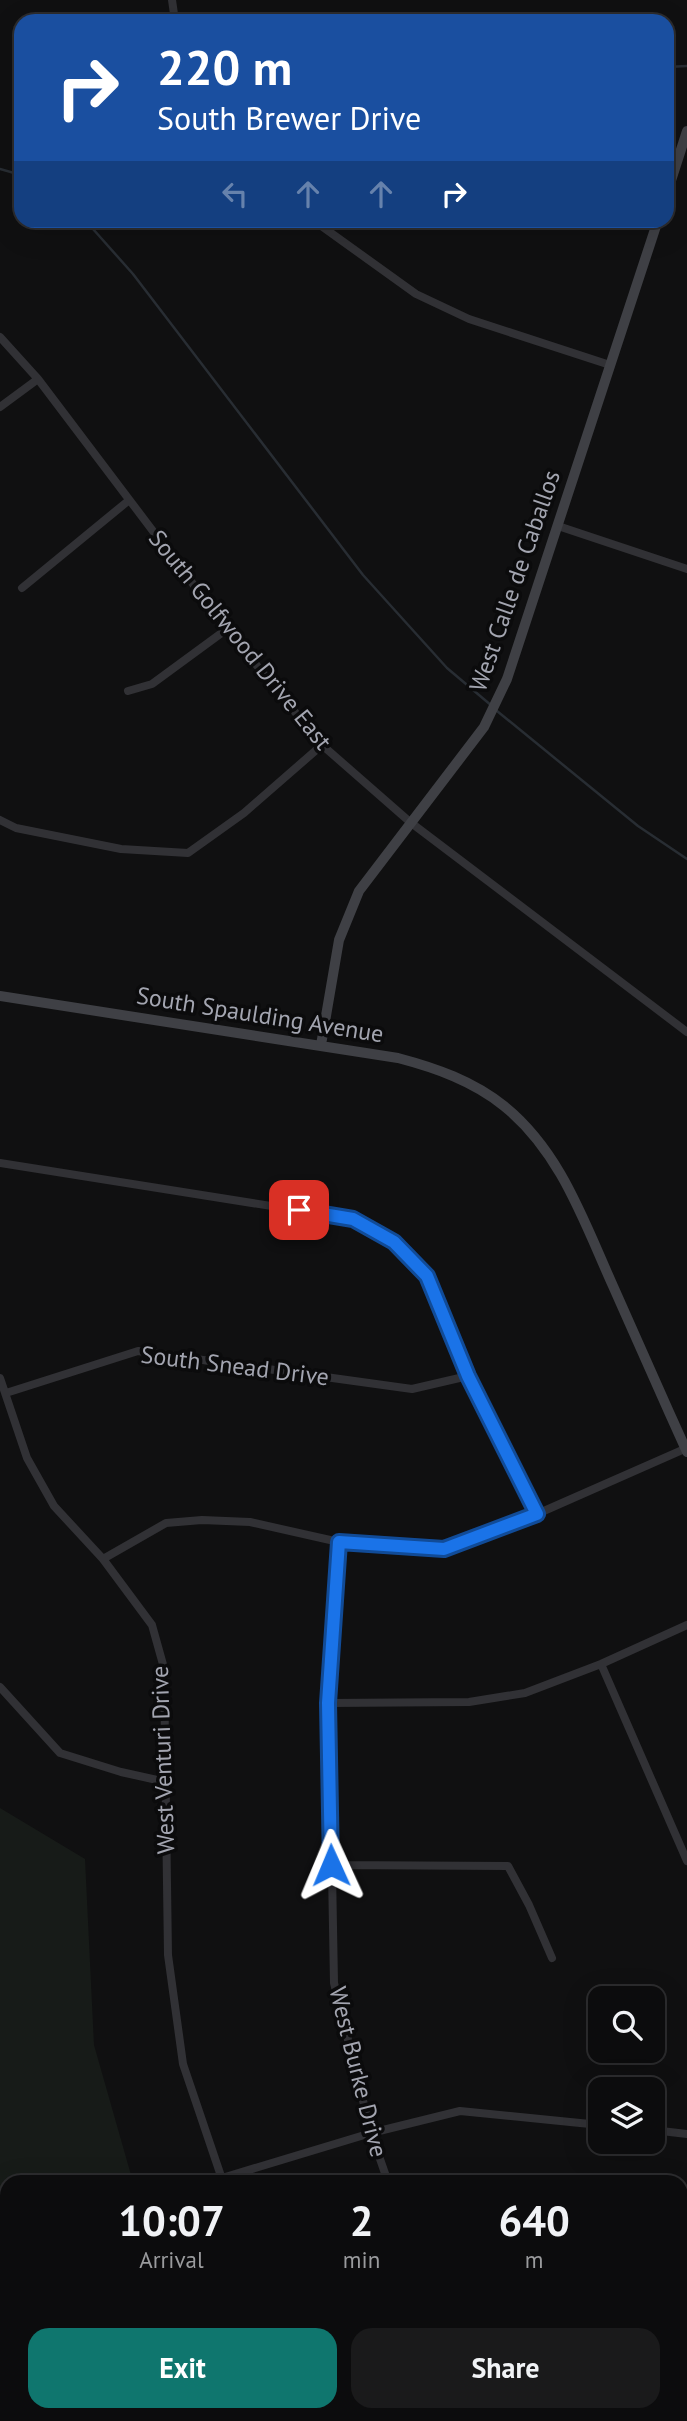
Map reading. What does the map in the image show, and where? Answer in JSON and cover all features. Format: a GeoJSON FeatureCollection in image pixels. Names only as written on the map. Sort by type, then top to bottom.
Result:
{"type":"FeatureCollection","features":[{"type":"Feature","properties":{"kind":"street"},"geometry":{"type":"LineString","coordinates":[[674,171],[687,131]]}},
{"type":"Feature","properties":{"kind":"street"},"geometry":{"type":"LineString","coordinates":[[324,228],[416,294],[469,319],[610,365]]}},
{"type":"Feature","properties":{"kind":"street","name":"West Calle de Caballos"},"geometry":{"type":"LineString","coordinates":[[321,1045],[339,940],[359,891],[484,727],[507,679],[654,228]]}},
{"type":"Feature","properties":{"kind":"street","name":"South Golfwood Drive East"},"geometry":{"type":"LineString","coordinates":[[0,337],[38,379],[227,629],[322,746],[410,822],[687,1032]]}},
{"type":"Feature","properties":{"kind":"street"},"geometry":{"type":"LineString","coordinates":[[0,407],[38,379]]}},
{"type":"Feature","properties":{"kind":"street"},"geometry":{"type":"LineString","coordinates":[[23,588],[128,501]]}},
{"type":"Feature","properties":{"kind":"street"},"geometry":{"type":"LineString","coordinates":[[558,526],[687,569]]}},
{"type":"Feature","properties":{"kind":"street"},"geometry":{"type":"LineString","coordinates":[[128,691],[152,684],[227,629]]}},
{"type":"Feature","properties":{"kind":"street"},"geometry":{"type":"LineString","coordinates":[[0,820],[16,828],[121,849],[187,853],[244,813],[322,746]]}},
{"type":"Feature","properties":{"kind":"street","name":"South Spaulding Avenue"},"geometry":{"type":"LineString","coordinates":[[0,996],[386,1055],[422,1064],[465,1081],[503,1105],[541,1143],[568,1186],[686,1450]]}},
{"type":"Feature","properties":{"kind":"street"},"geometry":{"type":"LineString","coordinates":[[0,1163],[353,1219],[394,1242],[427,1276],[468,1376],[537,1514]]}},
{"type":"Feature","properties":{"kind":"street","name":"South Snead Drive"},"geometry":{"type":"LineString","coordinates":[[6,1393],[138,1351],[412,1389],[468,1376]]}},
{"type":"Feature","properties":{"kind":"street","name":"West Venturi Drive"},"geometry":{"type":"LineString","coordinates":[[0,1378],[27,1458],[54,1506],[103,1559],[152,1625],[164,1668],[168,1955],[183,2064],[220,2175]]}},
{"type":"Feature","properties":{"kind":"street"},"geometry":{"type":"LineString","coordinates":[[103,1559],[166,1523],[202,1520],[250,1522],[339,1542],[444,1549],[537,1514],[686,1450]]}},
{"type":"Feature","properties":{"kind":"street","name":"West Burke Drive"},"geometry":{"type":"LineString","coordinates":[[339,1542],[328,1703],[334,1983],[371,2133],[386,2175]]}},
{"type":"Feature","properties":{"kind":"street"},"geometry":{"type":"LineString","coordinates":[[328,1703],[469,1702],[525,1693],[601,1664],[687,1625]]}},
{"type":"Feature","properties":{"kind":"street"},"geometry":{"type":"LineString","coordinates":[[601,1664],[687,1861]]}},
{"type":"Feature","properties":{"kind":"street"},"geometry":{"type":"LineString","coordinates":[[0,1687],[60,1753],[166,1782]]}},
{"type":"Feature","properties":{"kind":"street"},"geometry":{"type":"LineString","coordinates":[[331,1865],[508,1866],[529,1905],[552,1958]]}},
{"type":"Feature","properties":{"kind":"street"},"geometry":{"type":"LineString","coordinates":[[238,2175],[371,2133],[460,2111],[588,2124]]}},
{"type":"Feature","properties":{"kind":"street"},"geometry":{"type":"LineString","coordinates":[[665,2131],[687,2134]]}},
{"type":"Feature","properties":{"kind":"shaded area"},"geometry":{"type":"Polygon","coordinates":[[[0,1808],[85,1859],[94,2045],[131,2175],[0,2175],[0,1808]]]}},
{"type":"Feature","properties":{"kind":"waterway"},"geometry":{"type":"LineString","coordinates":[[674,67],[687,66]]}},
{"type":"Feature","properties":{"kind":"waterway"},"geometry":{"type":"LineString","coordinates":[[0,169],[14,173]]}},
{"type":"Feature","properties":{"kind":"waterway"},"geometry":{"type":"LineString","coordinates":[[92,228],[133,274],[363,575],[447,668],[492,706]]}},
{"type":"Feature","properties":{"kind":"waterway"},"geometry":{"type":"LineString","coordinates":[[497,711],[638,826],[687,859]]}},
{"type":"Feature","properties":{"kind":"route"},"geometry":{"type":"LineString","coordinates":[[299,1210],[353,1219],[394,1242],[427,1276],[468,1376],[537,1514],[444,1549],[339,1542],[328,1703],[331,1865]]}}]}
